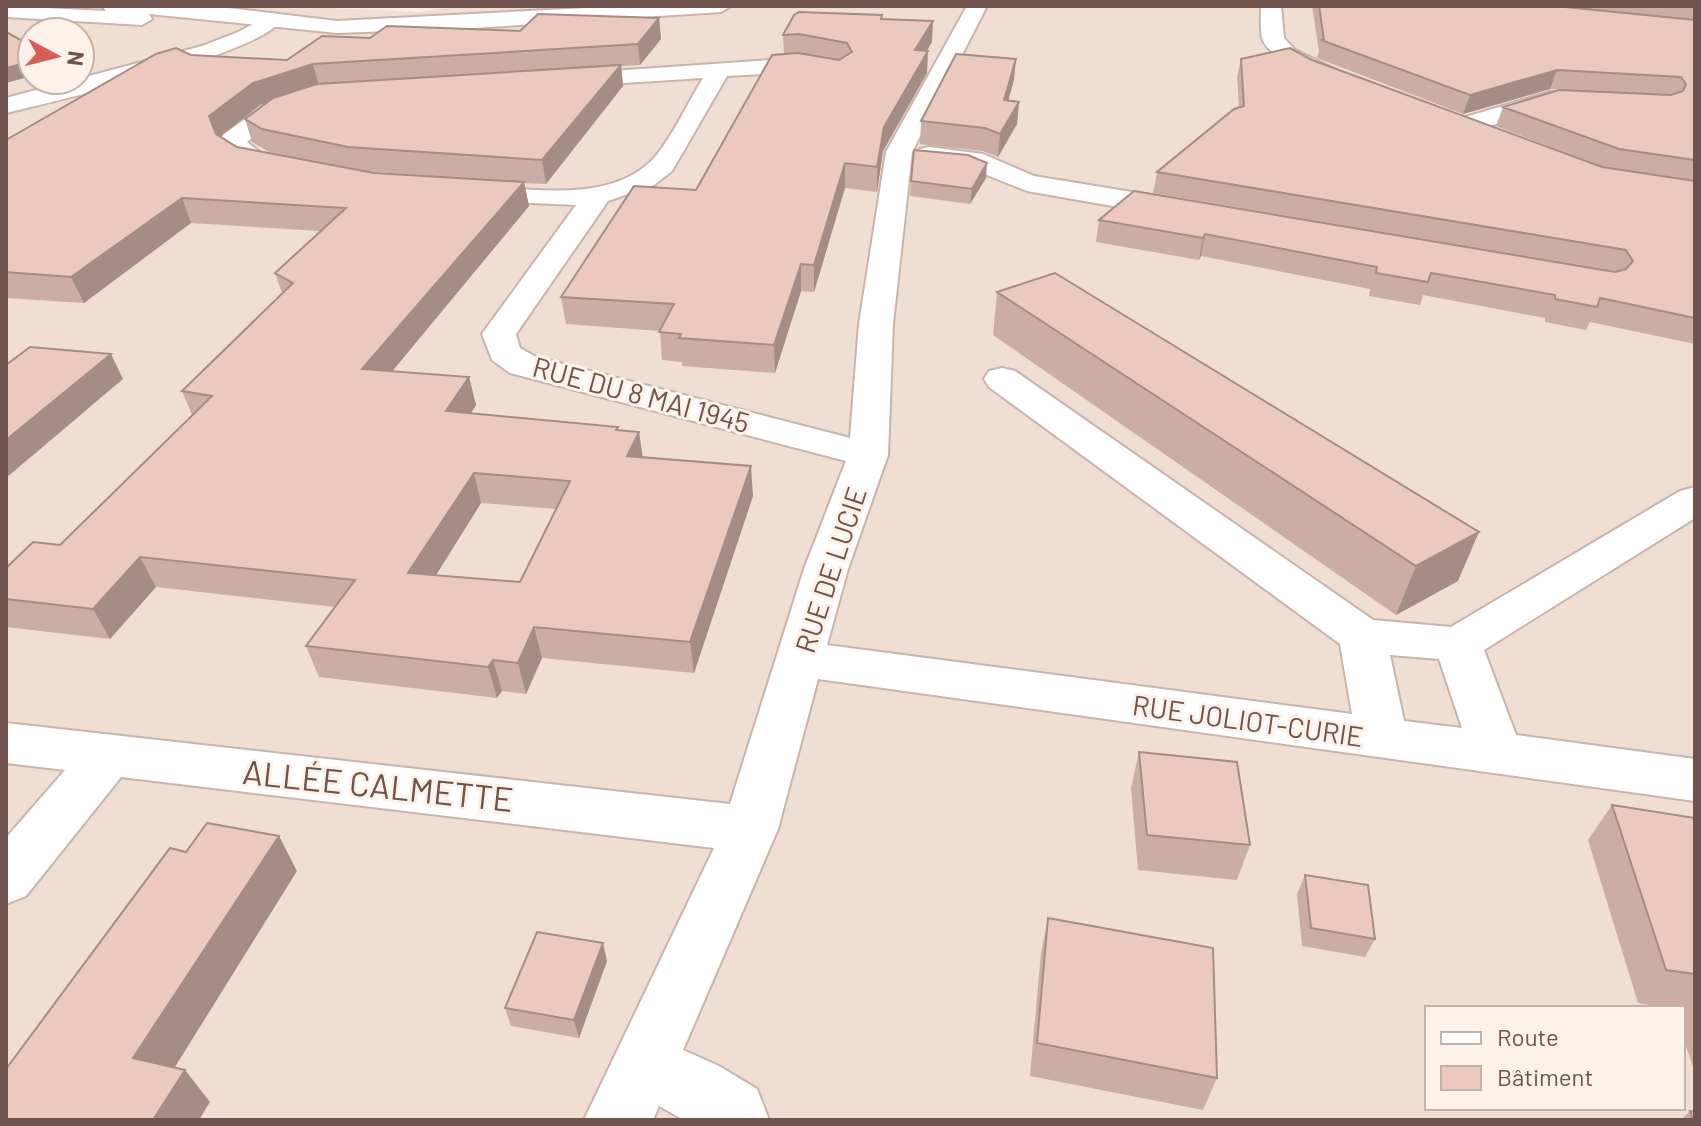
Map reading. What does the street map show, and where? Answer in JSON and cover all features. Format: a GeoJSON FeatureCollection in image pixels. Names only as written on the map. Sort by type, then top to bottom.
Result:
{"type":"FeatureCollection","features":[{"type":"Feature","properties":{"kind":"street"},"geometry":{"type":"LineString","coordinates":[[112,6],[210,12],[337,27],[409,26],[721,6]]}},
{"type":"Feature","properties":{"kind":"street"},"geometry":{"type":"LineString","coordinates":[[6,11],[190,22],[516,6]]}},
{"type":"Feature","properties":{"kind":"street","name":"RUE DE LUCIE"},"geometry":{"type":"LineString","coordinates":[[631,1093],[750,829],[826,569],[868,455],[876,324],[899,152],[977,6]]}},
{"type":"Feature","properties":{"kind":"street"},"geometry":{"type":"LineString","coordinates":[[1271,6],[1273,39],[1287,55],[1361,88]]}},
{"type":"Feature","properties":{"kind":"street"},"geometry":{"type":"LineString","coordinates":[[6,106],[210,51],[246,37],[272,20]]}},
{"type":"Feature","properties":{"kind":"street"},"geometry":{"type":"LineString","coordinates":[[531,82],[799,65],[838,72]]}},
{"type":"Feature","properties":{"kind":"street"},"geometry":{"type":"LineString","coordinates":[[439,190],[596,197],[634,183],[661,166],[719,70]]}},
{"type":"Feature","properties":{"kind":"street"},"geometry":{"type":"LineString","coordinates":[[6,84],[40,97]]}},
{"type":"Feature","properties":{"kind":"street"},"geometry":{"type":"LineString","coordinates":[[1461,126],[1575,90]]}},
{"type":"Feature","properties":{"kind":"street"},"geometry":{"type":"LineString","coordinates":[[303,171],[256,162],[235,149],[233,140],[270,113],[320,96]]}},
{"type":"Feature","properties":{"kind":"street"},"geometry":{"type":"LineString","coordinates":[[1432,115],[1500,141]]}},
{"type":"Feature","properties":{"kind":"street"},"geometry":{"type":"LineString","coordinates":[[899,152],[973,160],[1027,183],[1214,215]]}},
{"type":"Feature","properties":{"kind":"street","name":"RUE DU 8 MAI 1945"},"geometry":{"type":"LineString","coordinates":[[596,197],[499,334],[504,353],[523,365],[868,455]]}},
{"type":"Feature","properties":{"kind":"street"},"geometry":{"type":"LineString","coordinates":[[1002,379],[1362,636],[1458,644],[1695,500]]}},
{"type":"Feature","properties":{"kind":"street"},"geometry":{"type":"LineString","coordinates":[[1362,636],[1382,739]]}},
{"type":"Feature","properties":{"kind":"street"},"geometry":{"type":"LineString","coordinates":[[1458,644],[1497,754]]}},
{"type":"Feature","properties":{"kind":"street","name":"RUE JOLIOT-CURIE"},"geometry":{"type":"LineString","coordinates":[[802,659],[1695,780]]}},
{"type":"Feature","properties":{"kind":"street","name":"ALLÉE CALMETTE"},"geometry":{"type":"LineString","coordinates":[[6,743],[750,829]]}},
{"type":"Feature","properties":{"kind":"street"},"geometry":{"type":"LineString","coordinates":[[6,879],[108,756]]}},
{"type":"Feature","properties":{"kind":"street"},"geometry":{"type":"LineString","coordinates":[[631,1093],[696,1089],[733,1113],[735,1120]]}},
{"type":"Feature","properties":{"kind":"shaded area"},"geometry":{"type":"Polygon","coordinates":[[[6,6],[283,6],[421,12],[453,6],[1695,6],[1695,1120],[6,1120],[6,6]]]}},
{"type":"Feature","properties":{"kind":"building"},"geometry":{"type":"Polygon","coordinates":[[[1319,6],[1555,6],[1695,20],[1695,160],[1619,149],[1503,107],[1559,90],[1671,95],[1683,91],[1686,84],[1681,77],[1557,70],[1470,95],[1321,40],[1324,40],[1319,6]]]}},
{"type":"Feature","properties":{"kind":"building"},"geometry":{"type":"Polygon","coordinates":[[[799,12],[882,15],[881,19],[933,21],[915,50],[928,51],[884,127],[877,167],[845,163],[814,265],[801,264],[774,345],[679,338],[681,334],[659,332],[674,304],[561,297],[634,186],[696,190],[772,55],[798,53],[839,60],[852,52],[847,43],[799,34],[783,35],[799,12]]]}},
{"type":"Feature","properties":{"kind":"building"},"geometry":{"type":"Polygon","coordinates":[[[538,14],[659,18],[638,44],[313,64],[253,83],[209,116],[216,134],[237,147],[374,173],[524,182],[362,369],[469,377],[446,411],[618,427],[616,430],[639,432],[627,456],[751,466],[690,642],[534,627],[518,663],[493,660],[488,667],[306,646],[355,580],[140,557],[93,609],[6,599],[6,568],[33,542],[60,545],[212,396],[182,391],[293,283],[275,273],[346,208],[182,198],[71,277],[6,272],[6,140],[83,96],[96,96],[96,88],[156,54],[176,48],[191,55],[287,60],[322,36],[370,38],[387,26],[520,31],[538,14]],[[474,473],[408,573],[520,582],[570,481],[474,473]]]}},
{"type":"Feature","properties":{"kind":"building"},"geometry":{"type":"Polygon","coordinates":[[[6,32],[16,37],[16,65],[6,68],[6,32]]]}},
{"type":"Feature","properties":{"kind":"building"},"geometry":{"type":"Polygon","coordinates":[[[1290,48],[1312,60],[1602,167],[1695,181],[1695,318],[1600,298],[1597,307],[1555,299],[1555,295],[1431,273],[1428,282],[1376,273],[1377,267],[1205,234],[1203,238],[1099,220],[1134,191],[1615,272],[1626,269],[1633,261],[1626,250],[1157,172],[1234,109],[1244,106],[1241,59],[1290,48]]]}},
{"type":"Feature","properties":{"kind":"building"},"geometry":{"type":"Polygon","coordinates":[[[956,54],[1016,59],[1004,100],[1019,102],[1000,134],[985,128],[921,121],[956,54]]]}},
{"type":"Feature","properties":{"kind":"building"},"geometry":{"type":"Polygon","coordinates":[[[621,65],[542,160],[348,147],[262,129],[245,119],[273,98],[317,84],[621,65]]]}},
{"type":"Feature","properties":{"kind":"building"},"geometry":{"type":"Polygon","coordinates":[[[914,150],[968,155],[987,163],[972,189],[911,181],[914,150]]]}},
{"type":"Feature","properties":{"kind":"building"},"geometry":{"type":"Polygon","coordinates":[[[1055,273],[1479,532],[1416,566],[997,292],[1055,273]]]}},
{"type":"Feature","properties":{"kind":"building"},"geometry":{"type":"Polygon","coordinates":[[[30,347],[111,354],[6,440],[6,365],[30,347]]]}},
{"type":"Feature","properties":{"kind":"building"},"geometry":{"type":"Polygon","coordinates":[[[1139,752],[1237,762],[1250,845],[1147,835],[1139,752]]]}},
{"type":"Feature","properties":{"kind":"building"},"geometry":{"type":"Polygon","coordinates":[[[1612,805],[1695,818],[1695,974],[1666,970],[1612,805]]]}},
{"type":"Feature","properties":{"kind":"building"},"geometry":{"type":"Polygon","coordinates":[[[207,823],[279,836],[133,1058],[185,1070],[153,1120],[6,1120],[6,1069],[170,848],[186,852],[207,823]]]}},
{"type":"Feature","properties":{"kind":"building"},"geometry":{"type":"Polygon","coordinates":[[[1305,875],[1368,885],[1375,939],[1311,928],[1305,875]]]}},
{"type":"Feature","properties":{"kind":"building"},"geometry":{"type":"Polygon","coordinates":[[[1048,918],[1213,948],[1217,1078],[1037,1043],[1048,918]]]}},
{"type":"Feature","properties":{"kind":"building"},"geometry":{"type":"Polygon","coordinates":[[[537,932],[603,943],[574,1020],[505,1008],[537,932]]]}}]}
